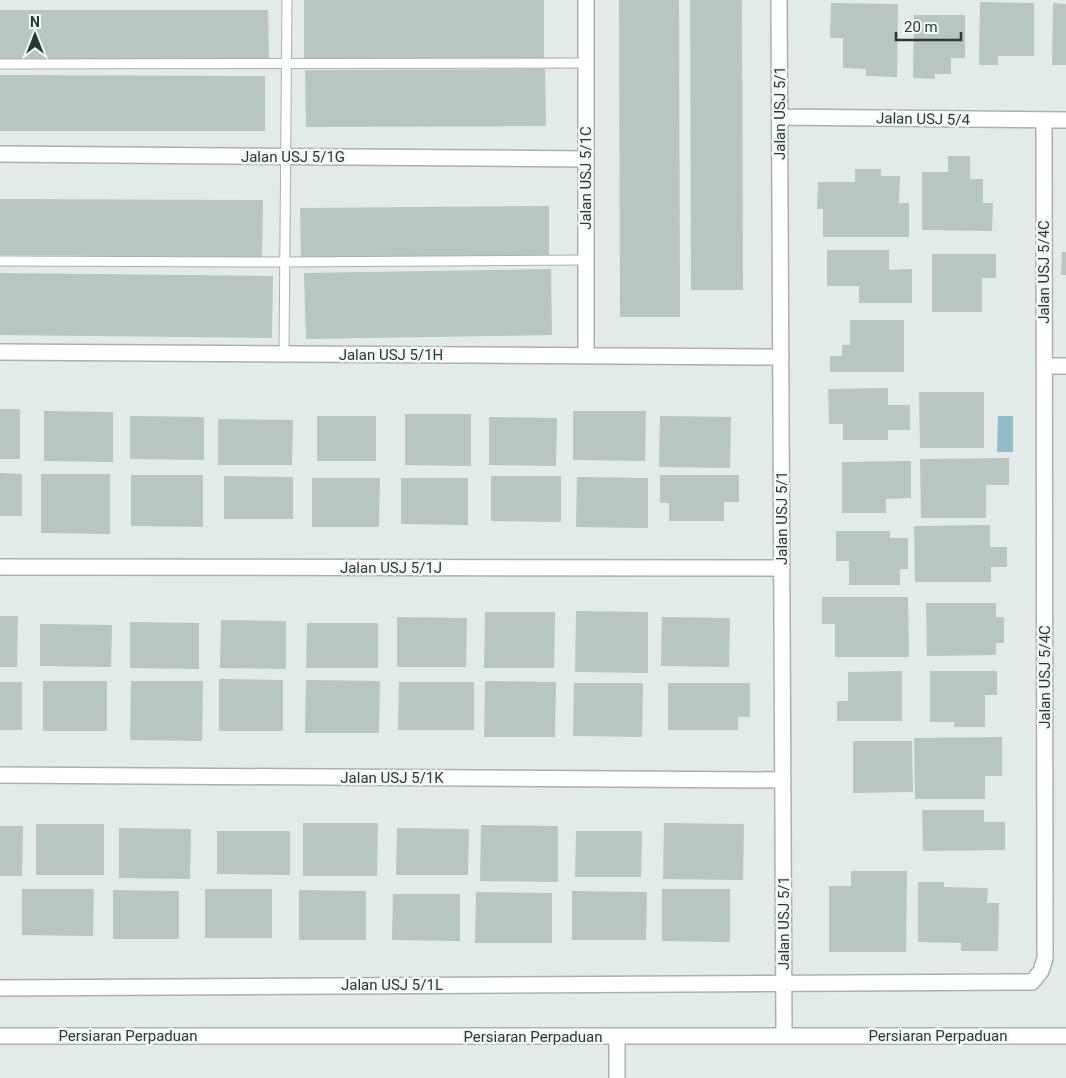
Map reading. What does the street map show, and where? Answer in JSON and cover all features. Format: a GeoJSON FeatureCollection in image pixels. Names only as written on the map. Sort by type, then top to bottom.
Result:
{"type":"FeatureCollection","features":[{"type":"Feature","properties":{"kind":"street","name":"Jalan USJ 5/1C"},"geometry":{"type":"LineString","coordinates":[[586,0],[586,356]]}},
{"type":"Feature","properties":{"kind":"street","name":"Jalan USJ 5/1"},"geometry":{"type":"LineString","coordinates":[[779,0],[784,1035]]}},
{"type":"Feature","properties":{"kind":"street","name":"Jalan USJ 5/4"},"geometry":{"type":"LineString","coordinates":[[780,117],[1066,120]]}},
{"type":"Feature","properties":{"kind":"street","name":"Jalan USJ 5/4C"},"geometry":{"type":"LineString","coordinates":[[784,982],[1032,982],[1041,971],[1045,958],[1044,120]]}},
{"type":"Feature","properties":{"kind":"street","name":"Jalan USJ 5/1G"},"geometry":{"type":"LineString","coordinates":[[0,154],[586,159]]}},
{"type":"Feature","properties":{"kind":"street","name":"Jalan USJ 5/1H"},"geometry":{"type":"LineString","coordinates":[[0,352],[781,358]]}},
{"type":"Feature","properties":{"kind":"street"},"geometry":{"type":"LineString","coordinates":[[1044,366],[1066,366]]}},
{"type":"Feature","properties":{"kind":"street","name":"Jalan USJ 5/1J"},"geometry":{"type":"LineString","coordinates":[[0,566],[782,568]]}},
{"type":"Feature","properties":{"kind":"street","name":"Jalan USJ 5/1K"},"geometry":{"type":"LineString","coordinates":[[0,775],[783,780]]}},
{"type":"Feature","properties":{"kind":"street","name":"Jalan USJ 5/1L"},"geometry":{"type":"LineString","coordinates":[[0,988],[784,982]]}},
{"type":"Feature","properties":{"kind":"street","name":"Persiaran Perpaduan"},"geometry":{"type":"LineString","coordinates":[[0,1036],[1066,1036]]}},
{"type":"Feature","properties":{"kind":"street"},"geometry":{"type":"LineString","coordinates":[[617,1037],[617,1078]]}},
{"type":"Feature","properties":{"kind":"lane"},"geometry":{"type":"LineString","coordinates":[[284,354],[288,0]]}},
{"type":"Feature","properties":{"kind":"lane"},"geometry":{"type":"LineString","coordinates":[[0,64],[586,63]]}},
{"type":"Feature","properties":{"kind":"lane"},"geometry":{"type":"LineString","coordinates":[[0,261],[586,260]]}},
{"type":"Feature","properties":{"kind":"water"},"geometry":{"type":"Polygon","coordinates":[[[998,416],[1013,416],[1013,452],[997,452],[998,416]]]}},
{"type":"Feature","properties":{"kind":"building"},"geometry":{"type":"Polygon","coordinates":[[[304,0],[544,0],[544,59],[304,60],[304,0]]]}},
{"type":"Feature","properties":{"kind":"building"},"geometry":{"type":"Polygon","coordinates":[[[619,0],[679,0],[680,317],[620,317],[619,0]]]}},
{"type":"Feature","properties":{"kind":"building"},"geometry":{"type":"Polygon","coordinates":[[[690,0],[742,0],[743,290],[691,290],[690,0]]]}},
{"type":"Feature","properties":{"kind":"building"},"geometry":{"type":"Polygon","coordinates":[[[980,2],[1034,3],[1034,56],[998,56],[998,65],[979,65],[980,2]]]}},
{"type":"Feature","properties":{"kind":"building"},"geometry":{"type":"Polygon","coordinates":[[[831,3],[898,4],[897,77],[866,76],[866,69],[843,68],[843,38],[830,38],[831,3]]]}},
{"type":"Feature","properties":{"kind":"building"},"geometry":{"type":"Polygon","coordinates":[[[1053,3],[1066,4],[1066,65],[1052,65],[1053,3]]]}},
{"type":"Feature","properties":{"kind":"building"},"geometry":{"type":"Polygon","coordinates":[[[0,10],[268,10],[269,59],[0,60],[0,10]]]}},
{"type":"Feature","properties":{"kind":"building"},"geometry":{"type":"Polygon","coordinates":[[[914,15],[965,15],[965,58],[951,58],[951,74],[935,74],[935,79],[913,78],[914,15]]]}},
{"type":"Feature","properties":{"kind":"building"},"geometry":{"type":"Polygon","coordinates":[[[545,69],[546,126],[306,127],[305,70],[545,69]]]}},
{"type":"Feature","properties":{"kind":"building"},"geometry":{"type":"Polygon","coordinates":[[[0,75],[265,76],[265,131],[0,131],[0,75]]]}},
{"type":"Feature","properties":{"kind":"building"},"geometry":{"type":"Polygon","coordinates":[[[948,156],[970,156],[970,179],[983,179],[983,203],[993,203],[992,231],[922,230],[922,172],[948,172],[948,156]]]}},
{"type":"Feature","properties":{"kind":"building"},"geometry":{"type":"Polygon","coordinates":[[[855,169],[881,169],[881,176],[900,176],[899,203],[909,203],[909,237],[823,237],[823,209],[817,209],[818,182],[855,182],[855,169]]]}},
{"type":"Feature","properties":{"kind":"building"},"geometry":{"type":"Polygon","coordinates":[[[0,199],[263,200],[262,257],[0,255],[0,199]]]}},
{"type":"Feature","properties":{"kind":"building"},"geometry":{"type":"Polygon","coordinates":[[[549,206],[549,259],[301,262],[300,208],[549,206]]]}},
{"type":"Feature","properties":{"kind":"building"},"geometry":{"type":"Polygon","coordinates":[[[827,250],[889,250],[889,270],[912,269],[912,303],[859,303],[859,286],[827,286],[827,250]]]}},
{"type":"Feature","properties":{"kind":"building"},"geometry":{"type":"Polygon","coordinates":[[[1062,252],[1066,252],[1066,275],[1061,275],[1062,252]]]}},
{"type":"Feature","properties":{"kind":"building"},"geometry":{"type":"Polygon","coordinates":[[[932,254],[996,254],[996,278],[982,278],[982,312],[932,312],[932,254]]]}},
{"type":"Feature","properties":{"kind":"building"},"geometry":{"type":"Polygon","coordinates":[[[551,269],[552,335],[306,339],[304,273],[551,269]]]}},
{"type":"Feature","properties":{"kind":"building"},"geometry":{"type":"Polygon","coordinates":[[[0,273],[273,276],[272,338],[0,335],[0,273]]]}},
{"type":"Feature","properties":{"kind":"building"},"geometry":{"type":"Polygon","coordinates":[[[850,320],[904,320],[904,372],[830,372],[830,356],[842,356],[842,345],[850,345],[850,320]]]}},
{"type":"Feature","properties":{"kind":"building"},"geometry":{"type":"Polygon","coordinates":[[[888,388],[888,405],[910,405],[910,430],[888,430],[888,440],[843,440],[843,424],[829,424],[828,389],[888,388]]]}},
{"type":"Feature","properties":{"kind":"building"},"geometry":{"type":"Polygon","coordinates":[[[919,392],[984,392],[984,448],[920,448],[919,392]]]}},
{"type":"Feature","properties":{"kind":"building"},"geometry":{"type":"Polygon","coordinates":[[[0,409],[20,409],[20,459],[0,459],[0,409]]]}},
{"type":"Feature","properties":{"kind":"building"},"geometry":{"type":"Polygon","coordinates":[[[44,411],[113,412],[113,462],[44,461],[44,411]]]}},
{"type":"Feature","properties":{"kind":"building"},"geometry":{"type":"Polygon","coordinates":[[[573,411],[646,411],[645,461],[573,460],[573,411]]]}},
{"type":"Feature","properties":{"kind":"building"},"geometry":{"type":"Polygon","coordinates":[[[405,414],[471,414],[471,466],[405,465],[405,414]]]}},
{"type":"Feature","properties":{"kind":"building"},"geometry":{"type":"Polygon","coordinates":[[[130,416],[204,417],[204,460],[130,459],[130,416]]]}},
{"type":"Feature","properties":{"kind":"building"},"geometry":{"type":"Polygon","coordinates":[[[317,416],[376,416],[376,461],[317,461],[317,416]]]}},
{"type":"Feature","properties":{"kind":"building"},"geometry":{"type":"Polygon","coordinates":[[[660,416],[731,417],[730,468],[659,467],[660,416]]]}},
{"type":"Feature","properties":{"kind":"building"},"geometry":{"type":"Polygon","coordinates":[[[489,417],[557,418],[556,466],[489,465],[489,417]]]}},
{"type":"Feature","properties":{"kind":"building"},"geometry":{"type":"Polygon","coordinates":[[[218,419],[293,420],[292,465],[218,465],[218,419]]]}},
{"type":"Feature","properties":{"kind":"building"},"geometry":{"type":"Polygon","coordinates":[[[1009,458],[1009,485],[986,485],[986,518],[921,518],[920,459],[1009,458]]]}},
{"type":"Feature","properties":{"kind":"building"},"geometry":{"type":"Polygon","coordinates":[[[911,461],[911,498],[886,499],[886,513],[842,513],[842,462],[911,461]]]}},
{"type":"Feature","properties":{"kind":"building"},"geometry":{"type":"Polygon","coordinates":[[[0,473],[22,474],[22,516],[0,516],[0,473]]]}},
{"type":"Feature","properties":{"kind":"building"},"geometry":{"type":"Polygon","coordinates":[[[41,474],[110,474],[110,534],[41,533],[41,474]]]}},
{"type":"Feature","properties":{"kind":"building"},"geometry":{"type":"Polygon","coordinates":[[[131,475],[203,475],[203,527],[131,526],[131,475]]]}},
{"type":"Feature","properties":{"kind":"building"},"geometry":{"type":"Polygon","coordinates":[[[660,475],[739,475],[739,502],[724,502],[724,521],[669,521],[669,503],[660,503],[660,475]]]}},
{"type":"Feature","properties":{"kind":"building"},"geometry":{"type":"Polygon","coordinates":[[[224,476],[293,477],[293,519],[224,519],[224,476]]]}},
{"type":"Feature","properties":{"kind":"building"},"geometry":{"type":"Polygon","coordinates":[[[491,476],[561,476],[561,522],[491,521],[491,476]]]}},
{"type":"Feature","properties":{"kind":"building"},"geometry":{"type":"Polygon","coordinates":[[[577,477],[648,478],[648,528],[576,527],[577,477]]]}},
{"type":"Feature","properties":{"kind":"building"},"geometry":{"type":"Polygon","coordinates":[[[312,478],[380,478],[379,527],[312,527],[312,478]]]}},
{"type":"Feature","properties":{"kind":"building"},"geometry":{"type":"Polygon","coordinates":[[[401,478],[468,478],[468,525],[401,524],[401,478]]]}},
{"type":"Feature","properties":{"kind":"building"},"geometry":{"type":"Polygon","coordinates":[[[990,525],[990,547],[1007,547],[1007,567],[991,567],[991,582],[915,582],[914,526],[990,525]]]}},
{"type":"Feature","properties":{"kind":"building"},"geometry":{"type":"Polygon","coordinates":[[[836,531],[890,531],[890,538],[908,538],[908,569],[900,569],[900,585],[849,585],[849,561],[836,561],[836,531]]]}},
{"type":"Feature","properties":{"kind":"building"},"geometry":{"type":"Polygon","coordinates":[[[822,597],[908,597],[909,657],[835,657],[835,624],[822,624],[822,597]]]}},
{"type":"Feature","properties":{"kind":"building"},"geometry":{"type":"Polygon","coordinates":[[[926,603],[996,603],[996,617],[1004,617],[1004,643],[996,643],[996,655],[927,656],[926,603]]]}},
{"type":"Feature","properties":{"kind":"building"},"geometry":{"type":"Polygon","coordinates":[[[576,611],[648,612],[648,673],[575,672],[576,611]]]}},
{"type":"Feature","properties":{"kind":"building"},"geometry":{"type":"Polygon","coordinates":[[[485,612],[555,612],[554,668],[484,668],[485,612]]]}},
{"type":"Feature","properties":{"kind":"building"},"geometry":{"type":"Polygon","coordinates":[[[0,616],[18,616],[17,667],[0,667],[0,616]]]}},
{"type":"Feature","properties":{"kind":"building"},"geometry":{"type":"Polygon","coordinates":[[[397,617],[467,618],[466,667],[397,667],[397,617]]]}},
{"type":"Feature","properties":{"kind":"building"},"geometry":{"type":"Polygon","coordinates":[[[662,617],[730,618],[729,667],[661,666],[662,617]]]}},
{"type":"Feature","properties":{"kind":"building"},"geometry":{"type":"Polygon","coordinates":[[[221,620],[286,621],[286,669],[220,668],[221,620]]]}},
{"type":"Feature","properties":{"kind":"building"},"geometry":{"type":"Polygon","coordinates":[[[130,622],[199,623],[199,669],[130,668],[130,622]]]}},
{"type":"Feature","properties":{"kind":"building"},"geometry":{"type":"Polygon","coordinates":[[[307,623],[378,623],[378,668],[306,668],[307,623]]]}},
{"type":"Feature","properties":{"kind":"building"},"geometry":{"type":"Polygon","coordinates":[[[40,624],[112,625],[111,667],[40,666],[40,624]]]}},
{"type":"Feature","properties":{"kind":"building"},"geometry":{"type":"Polygon","coordinates":[[[902,671],[902,721],[837,721],[837,701],[848,701],[848,672],[902,671]]]}},
{"type":"Feature","properties":{"kind":"building"},"geometry":{"type":"Polygon","coordinates":[[[930,671],[997,671],[997,695],[985,695],[985,727],[954,727],[954,722],[930,722],[930,671]]]}},
{"type":"Feature","properties":{"kind":"building"},"geometry":{"type":"Polygon","coordinates":[[[219,679],[283,680],[283,731],[219,731],[219,679]]]}},
{"type":"Feature","properties":{"kind":"building"},"geometry":{"type":"Polygon","coordinates":[[[306,680],[380,681],[379,733],[305,733],[306,680]]]}},
{"type":"Feature","properties":{"kind":"building"},"geometry":{"type":"Polygon","coordinates":[[[43,681],[107,681],[107,731],[43,731],[43,681]]]}},
{"type":"Feature","properties":{"kind":"building"},"geometry":{"type":"Polygon","coordinates":[[[131,681],[203,681],[202,741],[130,740],[131,681]]]}},
{"type":"Feature","properties":{"kind":"building"},"geometry":{"type":"Polygon","coordinates":[[[485,681],[556,682],[555,737],[484,737],[485,681]]]}},
{"type":"Feature","properties":{"kind":"building"},"geometry":{"type":"Polygon","coordinates":[[[0,682],[22,682],[22,730],[0,730],[0,682]]]}},
{"type":"Feature","properties":{"kind":"building"},"geometry":{"type":"Polygon","coordinates":[[[399,682],[474,682],[474,730],[398,730],[399,682]]]}},
{"type":"Feature","properties":{"kind":"building"},"geometry":{"type":"Polygon","coordinates":[[[574,683],[643,683],[642,737],[573,736],[574,683]]]}},
{"type":"Feature","properties":{"kind":"building"},"geometry":{"type":"Polygon","coordinates":[[[668,683],[750,683],[750,717],[738,717],[738,730],[668,730],[668,683]]]}},
{"type":"Feature","properties":{"kind":"building"},"geometry":{"type":"Polygon","coordinates":[[[1002,737],[1002,776],[985,776],[985,799],[915,799],[914,738],[1002,737]]]}},
{"type":"Feature","properties":{"kind":"building"},"geometry":{"type":"Polygon","coordinates":[[[853,741],[912,741],[913,792],[853,793],[853,741]]]}},
{"type":"Feature","properties":{"kind":"building"},"geometry":{"type":"Polygon","coordinates":[[[922,810],[984,810],[984,822],[1005,822],[1005,850],[923,851],[922,810]]]}},
{"type":"Feature","properties":{"kind":"building"},"geometry":{"type":"Polygon","coordinates":[[[303,823],[378,823],[377,876],[303,876],[303,823]]]}},
{"type":"Feature","properties":{"kind":"building"},"geometry":{"type":"Polygon","coordinates":[[[664,823],[744,824],[743,880],[663,879],[664,823]]]}},
{"type":"Feature","properties":{"kind":"building"},"geometry":{"type":"Polygon","coordinates":[[[36,824],[104,824],[104,875],[36,875],[36,824]]]}},
{"type":"Feature","properties":{"kind":"building"},"geometry":{"type":"Polygon","coordinates":[[[481,825],[558,826],[558,882],[480,881],[481,825]]]}},
{"type":"Feature","properties":{"kind":"building"},"geometry":{"type":"Polygon","coordinates":[[[0,826],[23,826],[22,876],[0,876],[0,826]]]}},
{"type":"Feature","properties":{"kind":"building"},"geometry":{"type":"Polygon","coordinates":[[[119,828],[191,829],[190,879],[119,878],[119,828]]]}},
{"type":"Feature","properties":{"kind":"building"},"geometry":{"type":"Polygon","coordinates":[[[397,828],[469,829],[468,875],[396,875],[397,828]]]}},
{"type":"Feature","properties":{"kind":"building"},"geometry":{"type":"Polygon","coordinates":[[[217,831],[290,831],[290,875],[217,874],[217,831]]]}},
{"type":"Feature","properties":{"kind":"building"},"geometry":{"type":"Polygon","coordinates":[[[576,831],[642,831],[641,877],[575,877],[576,831]]]}},
{"type":"Feature","properties":{"kind":"building"},"geometry":{"type":"Polygon","coordinates":[[[851,871],[907,871],[906,952],[829,952],[829,886],[851,886],[851,871]]]}},
{"type":"Feature","properties":{"kind":"building"},"geometry":{"type":"Polygon","coordinates":[[[918,882],[944,882],[944,887],[988,888],[987,903],[999,903],[998,951],[961,951],[961,943],[918,942],[918,882]]]}},
{"type":"Feature","properties":{"kind":"building"},"geometry":{"type":"Polygon","coordinates":[[[22,889],[94,889],[93,936],[22,935],[22,889]]]}},
{"type":"Feature","properties":{"kind":"building"},"geometry":{"type":"Polygon","coordinates":[[[205,889],[272,889],[272,938],[205,938],[205,889]]]}},
{"type":"Feature","properties":{"kind":"building"},"geometry":{"type":"Polygon","coordinates":[[[662,889],[730,889],[730,942],[662,941],[662,889]]]}},
{"type":"Feature","properties":{"kind":"building"},"geometry":{"type":"Polygon","coordinates":[[[113,890],[179,891],[179,939],[113,939],[113,890]]]}},
{"type":"Feature","properties":{"kind":"building"},"geometry":{"type":"Polygon","coordinates":[[[299,890],[366,891],[366,940],[299,940],[299,890]]]}},
{"type":"Feature","properties":{"kind":"building"},"geometry":{"type":"Polygon","coordinates":[[[572,891],[647,892],[646,940],[572,940],[572,891]]]}},
{"type":"Feature","properties":{"kind":"building"},"geometry":{"type":"Polygon","coordinates":[[[476,892],[552,893],[552,943],[475,943],[476,892]]]}},
{"type":"Feature","properties":{"kind":"building"},"geometry":{"type":"Polygon","coordinates":[[[393,894],[460,894],[460,941],[392,940],[393,894]]]}}]}
